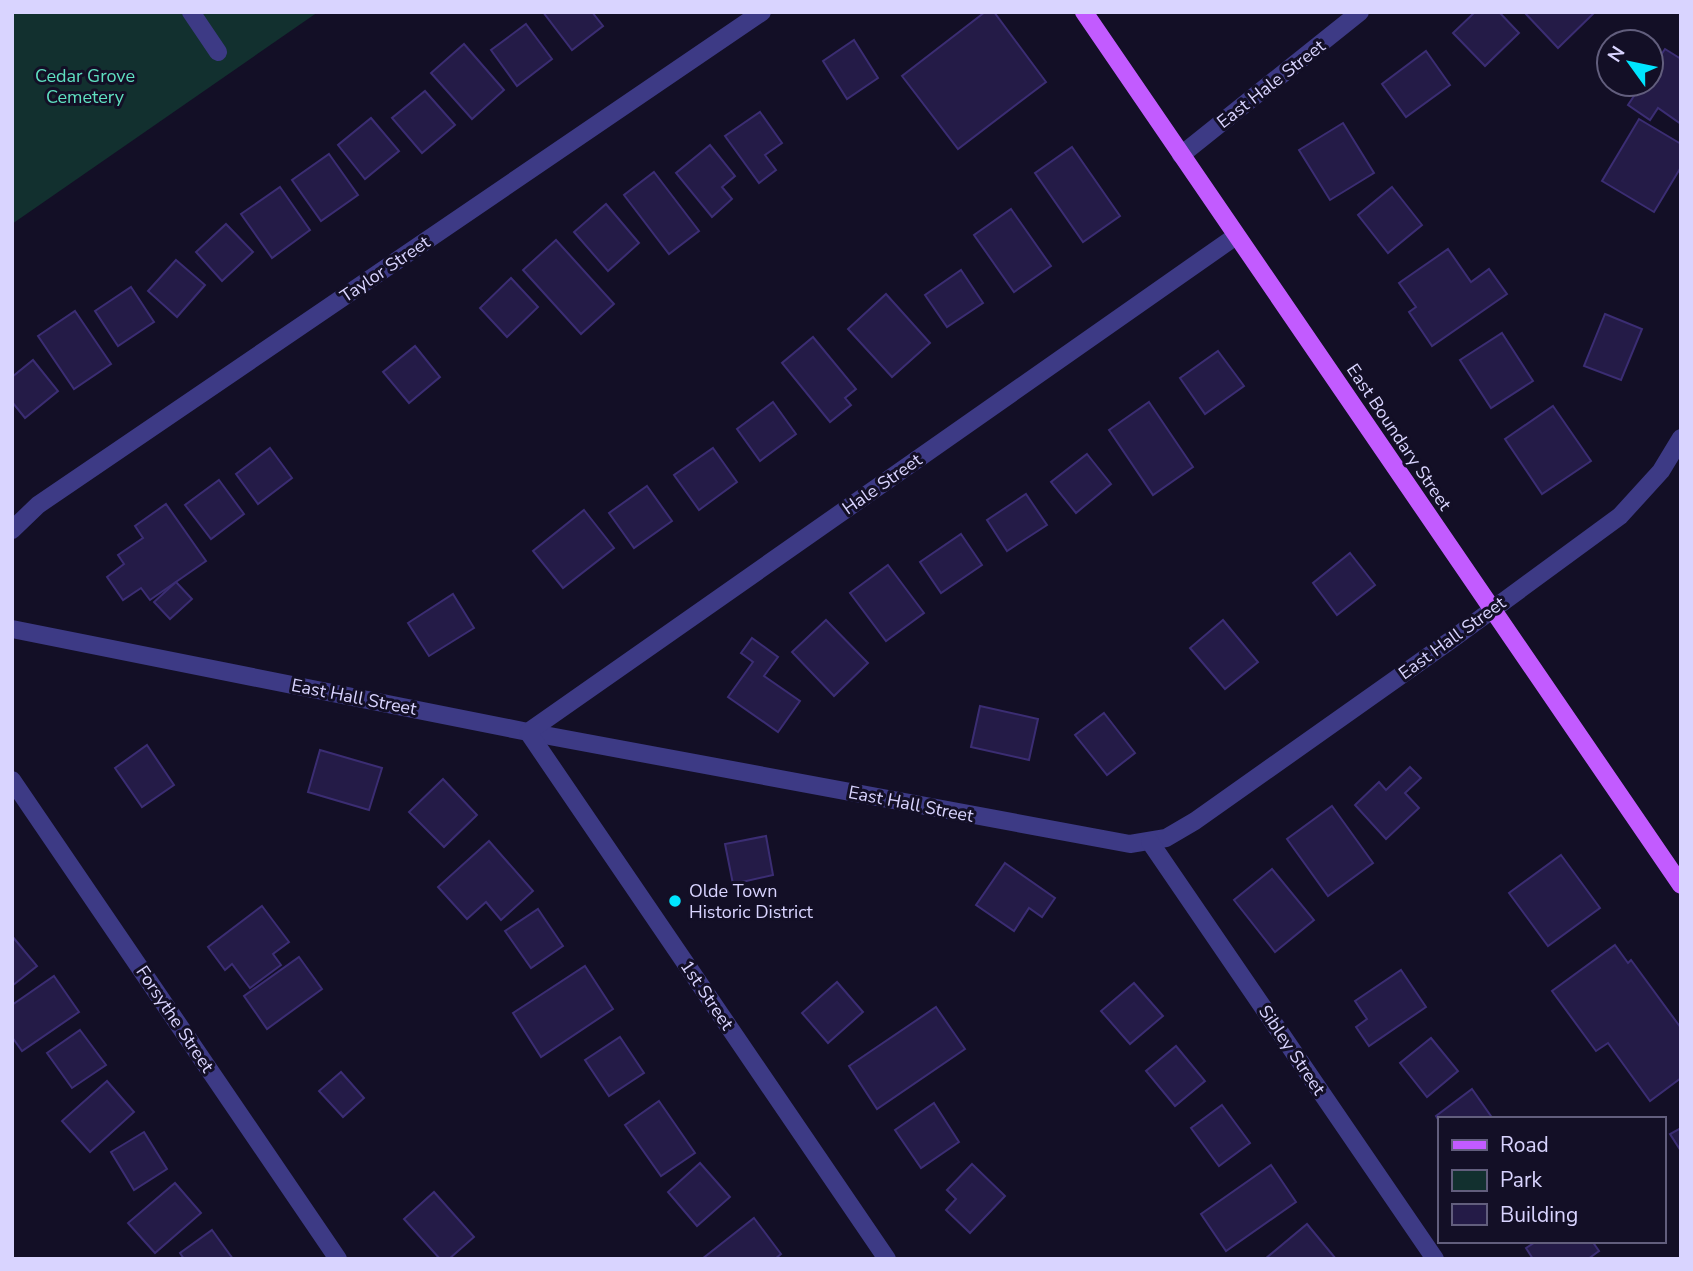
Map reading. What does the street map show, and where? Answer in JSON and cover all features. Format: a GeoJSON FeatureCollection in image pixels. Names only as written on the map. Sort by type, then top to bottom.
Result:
{"type":"FeatureCollection","features":[{"type":"Feature","properties":{"kind":"main road","name":"East Boundary Street"},"geometry":{"type":"LineString","coordinates":[[1084,12],[1681,885]]}},
{"type":"Feature","properties":{"kind":"street"},"geometry":{"type":"LineString","coordinates":[[191,12],[218,52]]}},
{"type":"Feature","properties":{"kind":"street","name":"Taylor Street"},"geometry":{"type":"LineString","coordinates":[[12,530],[38,505],[762,12]]}},
{"type":"Feature","properties":{"kind":"street","name":"East Hale Street"},"geometry":{"type":"LineString","coordinates":[[1181,155],[1360,12]]}},
{"type":"Feature","properties":{"kind":"street","name":"Hale Street"},"geometry":{"type":"LineString","coordinates":[[528,732],[1236,236]]}},
{"type":"Feature","properties":{"kind":"street","name":"East Hall Street"},"geometry":{"type":"LineString","coordinates":[[12,629],[528,732],[1109,842],[1150,842],[1166,838],[1195,821],[1620,516],[1661,471],[1681,438]]}},
{"type":"Feature","properties":{"kind":"street","name":"1st Street"},"geometry":{"type":"LineString","coordinates":[[528,732],[887,1259]]}},
{"type":"Feature","properties":{"kind":"street","name":"Forsythe Street"},"geometry":{"type":"LineString","coordinates":[[12,780],[338,1259]]}},
{"type":"Feature","properties":{"kind":"street","name":"Sibley Street"},"geometry":{"type":"LineString","coordinates":[[1150,842],[1435,1259]]}},
{"type":"Feature","properties":{"kind":"green space","name":"Cedar Grove Cemetery"},"geometry":{"type":"Polygon","coordinates":[[[12,12],[318,12],[12,224],[12,12]]]}},
{"type":"Feature","properties":{"kind":"building"},"geometry":{"type":"Polygon","coordinates":[[[543,12],[592,12],[603,26],[572,50],[543,12]]]}},
{"type":"Feature","properties":{"kind":"building"},"geometry":{"type":"Polygon","coordinates":[[[985,12],[994,12],[1046,82],[958,149],[902,76],[985,12]]]}},
{"type":"Feature","properties":{"kind":"building"},"geometry":{"type":"Polygon","coordinates":[[[1475,12],[1499,12],[1519,33],[1485,66],[1453,33],[1475,12]]]}},
{"type":"Feature","properties":{"kind":"building"},"geometry":{"type":"Polygon","coordinates":[[[1524,12],[1595,12],[1558,48],[1524,12]]]}},
{"type":"Feature","properties":{"kind":"building"},"geometry":{"type":"Polygon","coordinates":[[[526,24],[552,59],[517,86],[491,50],[526,24]]]}},
{"type":"Feature","properties":{"kind":"building"},"geometry":{"type":"Polygon","coordinates":[[[854,40],[878,78],[847,99],[823,61],[854,40]]]}},
{"type":"Feature","properties":{"kind":"building"},"geometry":{"type":"Polygon","coordinates":[[[464,44],[504,90],[472,119],[431,73],[464,44]]]}},
{"type":"Feature","properties":{"kind":"building"},"geometry":{"type":"Polygon","coordinates":[[[1665,49],[1681,59],[1681,124],[1658,108],[1650,120],[1628,105],[1633,98],[1665,98],[1665,49]]]}},
{"type":"Feature","properties":{"kind":"building"},"geometry":{"type":"Polygon","coordinates":[[[1426,51],[1450,85],[1406,117],[1382,84],[1426,51]]]}},
{"type":"Feature","properties":{"kind":"building"},"geometry":{"type":"Polygon","coordinates":[[[425,91],[455,125],[422,153],[392,118],[425,91]]]}},
{"type":"Feature","properties":{"kind":"building"},"geometry":{"type":"Polygon","coordinates":[[[760,112],[782,143],[765,155],[776,170],[759,183],[725,136],[760,112]]]}},
{"type":"Feature","properties":{"kind":"building"},"geometry":{"type":"Polygon","coordinates":[[[371,118],[399,151],[365,179],[338,145],[371,118]]]}},
{"type":"Feature","properties":{"kind":"building"},"geometry":{"type":"Polygon","coordinates":[[[1639,119],[1681,144],[1681,167],[1654,212],[1602,181],[1639,119]]]}},
{"type":"Feature","properties":{"kind":"building"},"geometry":{"type":"Polygon","coordinates":[[[1343,123],[1374,173],[1330,200],[1299,150],[1343,123]]]}},
{"type":"Feature","properties":{"kind":"building"},"geometry":{"type":"Polygon","coordinates":[[[710,145],[735,176],[722,187],[732,199],[712,217],[676,173],[710,145]]]}},
{"type":"Feature","properties":{"kind":"building"},"geometry":{"type":"Polygon","coordinates":[[[1072,147],[1120,216],[1083,242],[1035,173],[1072,147]]]}},
{"type":"Feature","properties":{"kind":"building"},"geometry":{"type":"Polygon","coordinates":[[[329,154],[358,195],[321,221],[292,180],[329,154]]]}},
{"type":"Feature","properties":{"kind":"building"},"geometry":{"type":"Polygon","coordinates":[[[654,172],[699,231],[669,254],[624,195],[654,172]]]}},
{"type":"Feature","properties":{"kind":"building"},"geometry":{"type":"Polygon","coordinates":[[[280,187],[310,230],[272,258],[241,214],[280,187]]]}},
{"type":"Feature","properties":{"kind":"building"},"geometry":{"type":"Polygon","coordinates":[[[1392,187],[1422,225],[1388,253],[1358,215],[1392,187]]]}},
{"type":"Feature","properties":{"kind":"building"},"geometry":{"type":"Polygon","coordinates":[[[606,204],[639,243],[608,271],[574,232],[606,204]]]}},
{"type":"Feature","properties":{"kind":"building"},"geometry":{"type":"Polygon","coordinates":[[[1011,209],[1051,266],[1014,292],[974,235],[1011,209]]]}},
{"type":"Feature","properties":{"kind":"building"},"geometry":{"type":"Polygon","coordinates":[[[226,224],[253,252],[222,281],[196,252],[226,224]]]}},
{"type":"Feature","properties":{"kind":"building"},"geometry":{"type":"Polygon","coordinates":[[[556,240],[614,304],[581,334],[523,270],[556,240]]]}},
{"type":"Feature","properties":{"kind":"building"},"geometry":{"type":"Polygon","coordinates":[[[1448,249],[1471,282],[1489,269],[1507,294],[1432,346],[1409,312],[1416,307],[1399,283],[1448,249]]]}},
{"type":"Feature","properties":{"kind":"building"},"geometry":{"type":"Polygon","coordinates":[[[176,260],[205,285],[177,317],[148,291],[176,260]]]}},
{"type":"Feature","properties":{"kind":"building"},"geometry":{"type":"Polygon","coordinates":[[[961,270],[983,303],[947,327],[925,295],[961,270]]]}},
{"type":"Feature","properties":{"kind":"building"},"geometry":{"type":"Polygon","coordinates":[[[511,278],[538,307],[507,337],[480,308],[511,278]]]}},
{"type":"Feature","properties":{"kind":"building"},"geometry":{"type":"Polygon","coordinates":[[[131,287],[154,322],[118,346],[95,311],[131,287]]]}},
{"type":"Feature","properties":{"kind":"building"},"geometry":{"type":"Polygon","coordinates":[[[886,294],[930,343],[892,377],[848,329],[886,294]]]}},
{"type":"Feature","properties":{"kind":"building"},"geometry":{"type":"Polygon","coordinates":[[[75,311],[111,364],[74,389],[38,336],[75,311]]]}},
{"type":"Feature","properties":{"kind":"building"},"geometry":{"type":"Polygon","coordinates":[[[1605,314],[1642,329],[1621,380],[1584,366],[1605,314]]]}},
{"type":"Feature","properties":{"kind":"building"},"geometry":{"type":"Polygon","coordinates":[[[1502,333],[1533,381],[1491,408],[1460,360],[1502,333]]]}},
{"type":"Feature","properties":{"kind":"building"},"geometry":{"type":"Polygon","coordinates":[[[813,337],[856,389],[845,398],[851,405],[830,422],[782,363],[813,337]]]}},
{"type":"Feature","properties":{"kind":"building"},"geometry":{"type":"Polygon","coordinates":[[[415,346],[440,377],[409,403],[383,372],[415,346]]]}},
{"type":"Feature","properties":{"kind":"building"},"geometry":{"type":"Polygon","coordinates":[[[1218,351],[1244,386],[1205,414],[1180,378],[1218,351]]]}},
{"type":"Feature","properties":{"kind":"building"},"geometry":{"type":"Polygon","coordinates":[[[33,360],[58,391],[25,418],[12,402],[12,377],[33,360]]]}},
{"type":"Feature","properties":{"kind":"building"},"geometry":{"type":"Polygon","coordinates":[[[773,402],[796,434],[760,461],[737,429],[773,402]]]}},
{"type":"Feature","properties":{"kind":"building"},"geometry":{"type":"Polygon","coordinates":[[[1149,402],[1193,467],[1153,495],[1109,430],[1149,402]]]}},
{"type":"Feature","properties":{"kind":"building"},"geometry":{"type":"Polygon","coordinates":[[[1553,406],[1591,461],[1542,494],[1505,439],[1553,406]]]}},
{"type":"Feature","properties":{"kind":"building"},"geometry":{"type":"Polygon","coordinates":[[[270,448],[292,478],[258,504],[236,474],[270,448]]]}},
{"type":"Feature","properties":{"kind":"building"},"geometry":{"type":"Polygon","coordinates":[[[713,448],[737,482],[699,510],[674,475],[713,448]]]}},
{"type":"Feature","properties":{"kind":"building"},"geometry":{"type":"Polygon","coordinates":[[[1087,454],[1111,484],[1076,513],[1051,482],[1087,454]]]}},
{"type":"Feature","properties":{"kind":"building"},"geometry":{"type":"Polygon","coordinates":[[[219,480],[244,514],[211,539],[185,505],[219,480]]]}},
{"type":"Feature","properties":{"kind":"building"},"geometry":{"type":"Polygon","coordinates":[[[647,486],[672,521],[634,548],[609,513],[647,486]]]}},
{"type":"Feature","properties":{"kind":"building"},"geometry":{"type":"Polygon","coordinates":[[[1026,494],[1047,525],[1007,551],[987,520],[1026,494]]]}},
{"type":"Feature","properties":{"kind":"building"},"geometry":{"type":"Polygon","coordinates":[[[166,504],[206,561],[150,600],[141,588],[123,600],[107,577],[124,564],[118,555],[143,538],[135,526],[166,504]]]}},
{"type":"Feature","properties":{"kind":"building"},"geometry":{"type":"Polygon","coordinates":[[[584,510],[614,548],[563,588],[533,551],[584,510]]]}},
{"type":"Feature","properties":{"kind":"building"},"geometry":{"type":"Polygon","coordinates":[[[961,534],[982,565],[941,593],[920,562],[961,534]]]}},
{"type":"Feature","properties":{"kind":"building"},"geometry":{"type":"Polygon","coordinates":[[[1350,553],[1375,585],[1337,615],[1313,583],[1350,553]]]}},
{"type":"Feature","properties":{"kind":"building"},"geometry":{"type":"Polygon","coordinates":[[[888,565],[924,613],[886,641],[850,593],[888,565]]]}},
{"type":"Feature","properties":{"kind":"building"},"geometry":{"type":"Polygon","coordinates":[[[176,582],[192,599],[170,619],[154,602],[176,582]]]}},
{"type":"Feature","properties":{"kind":"building"},"geometry":{"type":"Polygon","coordinates":[[[453,594],[474,628],[429,656],[408,623],[453,594]]]}},
{"type":"Feature","properties":{"kind":"building"},"geometry":{"type":"Polygon","coordinates":[[[826,620],[868,663],[834,696],[792,652],[826,620]]]}},
{"type":"Feature","properties":{"kind":"building"},"geometry":{"type":"Polygon","coordinates":[[[1223,620],[1258,662],[1225,689],[1190,648],[1223,620]]]}},
{"type":"Feature","properties":{"kind":"building"},"geometry":{"type":"Polygon","coordinates":[[[752,638],[778,657],[764,676],[800,701],[778,732],[728,697],[753,662],[741,653],[752,638]]]}},
{"type":"Feature","properties":{"kind":"building"},"geometry":{"type":"Polygon","coordinates":[[[980,706],[1038,719],[1029,760],[971,747],[980,706]]]}},
{"type":"Feature","properties":{"kind":"building"},"geometry":{"type":"Polygon","coordinates":[[[1104,713],[1135,753],[1107,775],[1075,735],[1104,713]]]}},
{"type":"Feature","properties":{"kind":"building"},"geometry":{"type":"Polygon","coordinates":[[[147,745],[174,785],[142,807],[115,768],[147,745]]]}},
{"type":"Feature","properties":{"kind":"building"},"geometry":{"type":"Polygon","coordinates":[[[320,750],[382,768],[369,810],[308,792],[320,750]]]}},
{"type":"Feature","properties":{"kind":"building"},"geometry":{"type":"Polygon","coordinates":[[[1410,767],[1421,778],[1405,793],[1419,808],[1386,839],[1355,805],[1379,782],[1386,790],[1410,767]]]}},
{"type":"Feature","properties":{"kind":"building"},"geometry":{"type":"Polygon","coordinates":[[[443,779],[477,815],[444,847],[409,812],[443,779]]]}},
{"type":"Feature","properties":{"kind":"building"},"geometry":{"type":"Polygon","coordinates":[[[1332,806],[1373,863],[1328,896],[1287,839],[1332,806]]]}},
{"type":"Feature","properties":{"kind":"building"},"geometry":{"type":"Polygon","coordinates":[[[766,836],[773,875],[733,884],[725,844],[766,836]]]}},
{"type":"Feature","properties":{"kind":"building"},"geometry":{"type":"Polygon","coordinates":[[[489,841],[533,891],[501,920],[486,902],[467,919],[438,887],[489,841]]]}},
{"type":"Feature","properties":{"kind":"building"},"geometry":{"type":"Polygon","coordinates":[[[1561,855],[1600,908],[1548,946],[1509,893],[1561,855]]]}},
{"type":"Feature","properties":{"kind":"building"},"geometry":{"type":"Polygon","coordinates":[[[1005,863],[1055,898],[1042,917],[1029,908],[1014,931],[976,905],[1005,863]]]}},
{"type":"Feature","properties":{"kind":"building"},"geometry":{"type":"Polygon","coordinates":[[[1272,869],[1314,920],[1275,952],[1234,900],[1272,869]]]}},
{"type":"Feature","properties":{"kind":"building"},"geometry":{"type":"Polygon","coordinates":[[[262,906],[289,942],[273,954],[281,965],[250,988],[232,964],[225,970],[208,947],[262,906]]]}},
{"type":"Feature","properties":{"kind":"building"},"geometry":{"type":"Polygon","coordinates":[[[538,909],[563,946],[531,968],[505,931],[538,909]]]}},
{"type":"Feature","properties":{"kind":"building"},"geometry":{"type":"Polygon","coordinates":[[[12,936],[37,966],[12,986],[12,936]]]}},
{"type":"Feature","properties":{"kind":"building"},"geometry":{"type":"Polygon","coordinates":[[[1615,945],[1628,963],[1631,960],[1681,1028],[1681,1078],[1650,1101],[1608,1043],[1596,1051],[1552,991],[1615,945]]]}},
{"type":"Feature","properties":{"kind":"building"},"geometry":{"type":"Polygon","coordinates":[[[299,957],[322,989],[267,1029],[244,996],[299,957]]]}},
{"type":"Feature","properties":{"kind":"building"},"geometry":{"type":"Polygon","coordinates":[[[585,966],[613,1009],[541,1057],[513,1013],[585,966]]]}},
{"type":"Feature","properties":{"kind":"building"},"geometry":{"type":"Polygon","coordinates":[[[1401,970],[1426,1007],[1369,1046],[1356,1027],[1367,1019],[1355,1001],[1401,970]]]}},
{"type":"Feature","properties":{"kind":"building"},"geometry":{"type":"Polygon","coordinates":[[[54,976],[79,1012],[22,1051],[12,1037],[12,1005],[54,976]]]}},
{"type":"Feature","properties":{"kind":"building"},"geometry":{"type":"Polygon","coordinates":[[[837,982],[863,1012],[828,1043],[802,1013],[837,982]]]}},
{"type":"Feature","properties":{"kind":"building"},"geometry":{"type":"Polygon","coordinates":[[[1134,983],[1163,1016],[1130,1044],[1101,1011],[1134,983]]]}},
{"type":"Feature","properties":{"kind":"building"},"geometry":{"type":"Polygon","coordinates":[[[936,1007],[965,1049],[877,1109],[849,1066],[936,1007]]]}},
{"type":"Feature","properties":{"kind":"building"},"geometry":{"type":"Polygon","coordinates":[[[80,1030],[106,1065],[72,1088],[47,1053],[80,1030]]]}},
{"type":"Feature","properties":{"kind":"building"},"geometry":{"type":"Polygon","coordinates":[[[620,1037],[644,1073],[609,1096],[585,1060],[620,1037]]]}},
{"type":"Feature","properties":{"kind":"building"},"geometry":{"type":"Polygon","coordinates":[[[1431,1038],[1458,1071],[1427,1097],[1400,1063],[1431,1038]]]}},
{"type":"Feature","properties":{"kind":"building"},"geometry":{"type":"Polygon","coordinates":[[[1176,1046],[1205,1081],[1175,1106],[1146,1071],[1176,1046]]]}},
{"type":"Feature","properties":{"kind":"building"},"geometry":{"type":"Polygon","coordinates":[[[341,1072],[364,1098],[343,1117],[319,1091],[341,1072]]]}},
{"type":"Feature","properties":{"kind":"building"},"geometry":{"type":"Polygon","coordinates":[[[107,1081],[134,1112],[90,1152],[62,1121],[107,1081]]]}},
{"type":"Feature","properties":{"kind":"building"},"geometry":{"type":"Polygon","coordinates":[[[1472,1089],[1492,1117],[1438,1117],[1438,1119],[1436,1116],[1472,1089]]]}},
{"type":"Feature","properties":{"kind":"building"},"geometry":{"type":"Polygon","coordinates":[[[659,1101],[695,1153],[661,1176],[625,1125],[659,1101]]]}},
{"type":"Feature","properties":{"kind":"building"},"geometry":{"type":"Polygon","coordinates":[[[934,1103],[959,1142],[921,1168],[895,1130],[934,1103]]]}},
{"type":"Feature","properties":{"kind":"building"},"geometry":{"type":"Polygon","coordinates":[[[1222,1105],[1250,1143],[1219,1166],[1191,1128],[1222,1105]]]}},
{"type":"Feature","properties":{"kind":"building"},"geometry":{"type":"Polygon","coordinates":[[[1681,1128],[1681,1151],[1670,1134],[1681,1128]]]}},
{"type":"Feature","properties":{"kind":"building"},"geometry":{"type":"Polygon","coordinates":[[[144,1132],[167,1169],[134,1190],[111,1152],[144,1132]]]}},
{"type":"Feature","properties":{"kind":"building"},"geometry":{"type":"Polygon","coordinates":[[[700,1163],[730,1197],[697,1226],[668,1192],[700,1163]]]}},
{"type":"Feature","properties":{"kind":"building"},"geometry":{"type":"Polygon","coordinates":[[[972,1164],[1005,1196],[970,1233],[946,1210],[956,1199],[947,1190],[972,1164]]]}},
{"type":"Feature","properties":{"kind":"building"},"geometry":{"type":"Polygon","coordinates":[[[1271,1165],[1296,1202],[1226,1251],[1201,1214],[1271,1165]]]}},
{"type":"Feature","properties":{"kind":"building"},"geometry":{"type":"Polygon","coordinates":[[[175,1183],[201,1213],[155,1253],[128,1223],[175,1183]]]}},
{"type":"Feature","properties":{"kind":"building"},"geometry":{"type":"Polygon","coordinates":[[[434,1192],[474,1237],[449,1259],[440,1259],[404,1219],[434,1192]]]}},
{"type":"Feature","properties":{"kind":"building"},"geometry":{"type":"Polygon","coordinates":[[[754,1218],[781,1254],[775,1259],[702,1259],[754,1218]]]}},
{"type":"Feature","properties":{"kind":"building"},"geometry":{"type":"Polygon","coordinates":[[[1307,1224],[1336,1259],[1265,1259],[1307,1224]]]}},
{"type":"Feature","properties":{"kind":"building"},"geometry":{"type":"Polygon","coordinates":[[[212,1230],[233,1259],[184,1259],[180,1253],[212,1230]]]}},
{"type":"Feature","properties":{"kind":"building"},"geometry":{"type":"Polygon","coordinates":[[[1534,1243],[1593,1243],[1599,1251],[1588,1259],[1533,1259],[1526,1248],[1534,1243]]]}},
{"type":"Feature","properties":{"kind":"place","name":"Olde Town Historic District"},"geometry":{"type":"Point","coordinates":[675,901]}}]}
